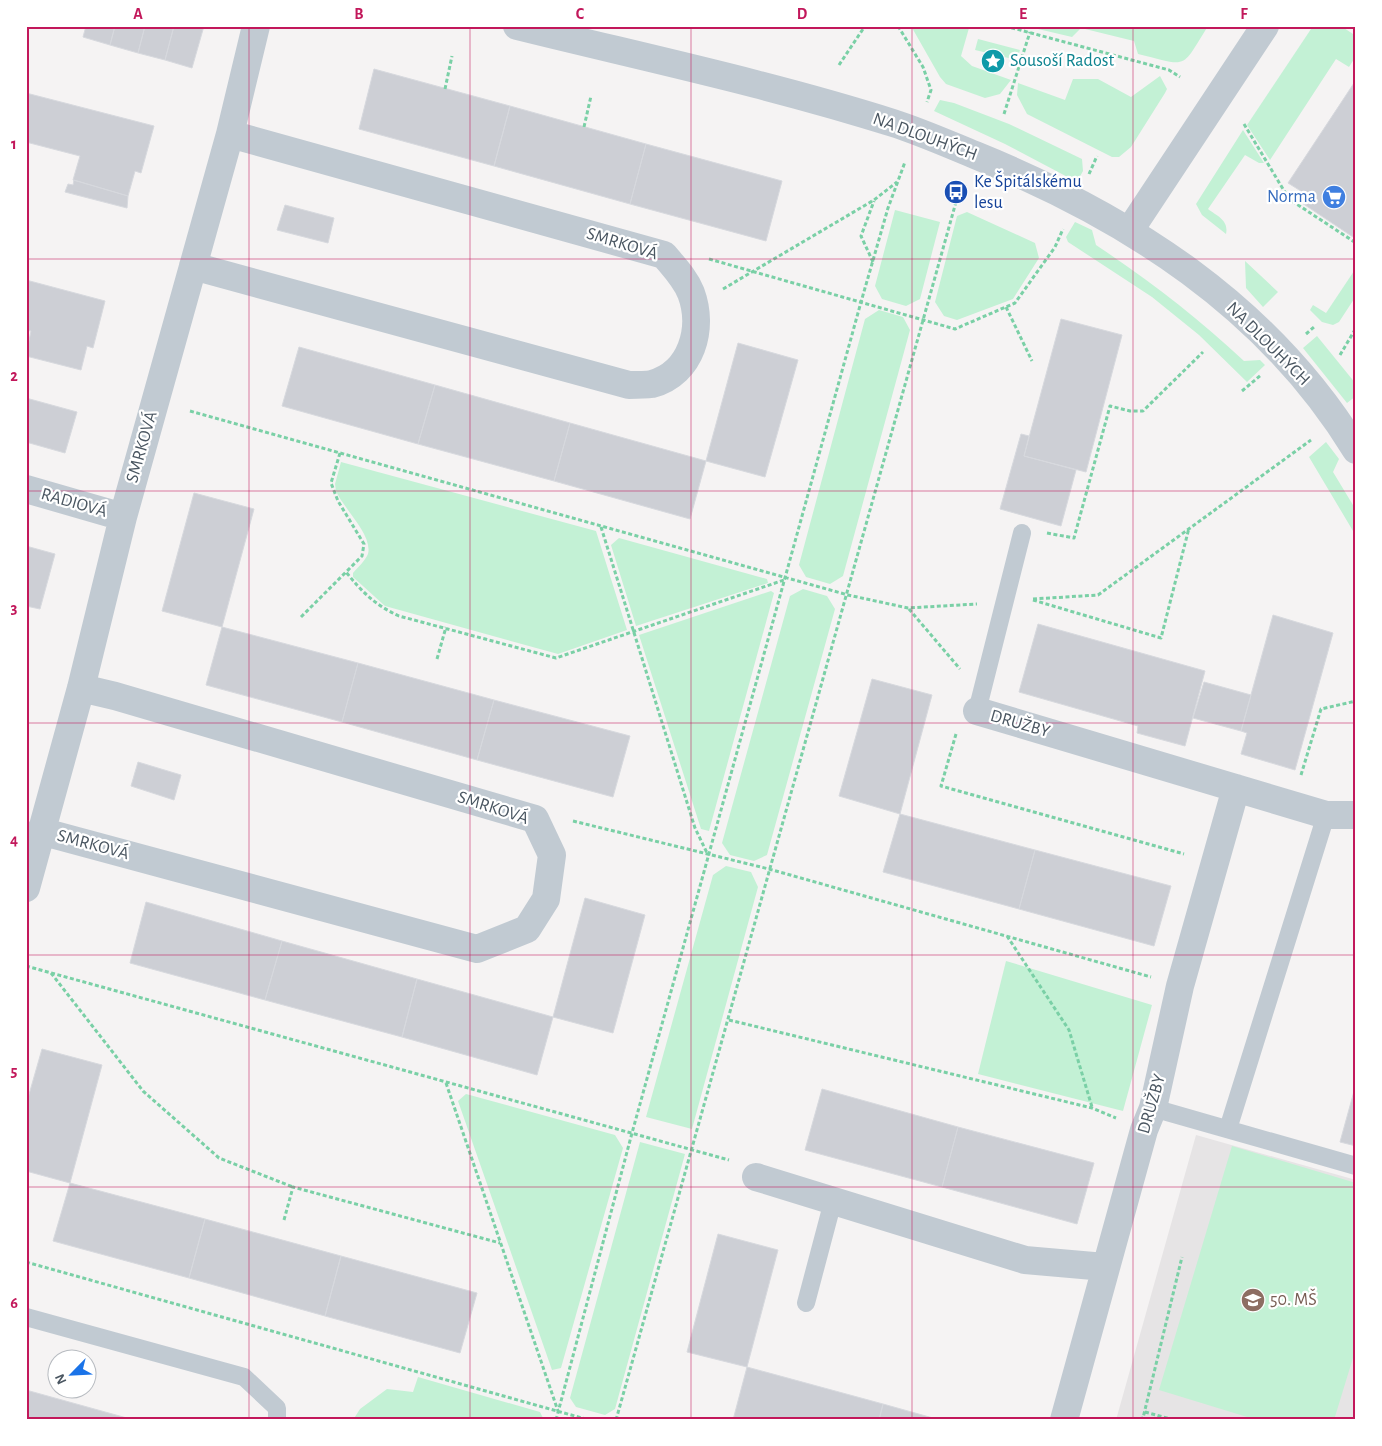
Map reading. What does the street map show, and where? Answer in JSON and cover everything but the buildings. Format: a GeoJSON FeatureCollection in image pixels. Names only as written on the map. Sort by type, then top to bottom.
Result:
{"type":"FeatureCollection","features":[{"type":"Feature","properties":{"kind":"street","name":"SMRKOVÁ"},"geometry":{"type":"LineString","coordinates":[[26,888],[40,831],[81,688],[123,517],[230,134],[256,26]]}},
{"type":"Feature","properties":{"kind":"street","name":"NA DLOUHÝCH"},"geometry":{"type":"LineString","coordinates":[[517,26],[802,97],[892,123],[1018,173],[1130,230],[1206,284],[1253,324],[1304,377],[1356,450]]}},
{"type":"Feature","properties":{"kind":"street"},"geometry":{"type":"LineString","coordinates":[[1130,230],[1265,26]]}},
{"type":"Feature","properties":{"kind":"street","name":"SMRKOVÁ"},"geometry":{"type":"LineString","coordinates":[[193,266],[629,385],[652,384],[672,374],[689,355],[697,333],[695,307],[690,292],[681,275],[664,256],[230,134]]}},
{"type":"Feature","properties":{"kind":"street","name":"RADIOVÁ"},"geometry":{"type":"LineString","coordinates":[[26,489],[123,517]]}},
{"type":"Feature","properties":{"kind":"street","name":"SMRKOVÁ"},"geometry":{"type":"LineString","coordinates":[[40,831],[477,950],[527,929],[546,899],[552,855],[535,819],[115,696],[81,688]]}},
{"type":"Feature","properties":{"kind":"street","name":"DRUŽBY"},"geometry":{"type":"LineString","coordinates":[[979,702],[1236,788],[1326,814],[1356,815]]}},
{"type":"Feature","properties":{"kind":"street","name":"DRUŽBY"},"geometry":{"type":"LineString","coordinates":[[1064,1420],[1105,1267],[1149,1119],[1180,986],[1236,788]]}},
{"type":"Feature","properties":{"kind":"street"},"geometry":{"type":"LineString","coordinates":[[756,1177],[1025,1260],[1105,1267]]}},
{"type":"Feature","properties":{"kind":"lane"},"geometry":{"type":"LineString","coordinates":[[979,702],[1022,533]]}},
{"type":"Feature","properties":{"kind":"lane"},"geometry":{"type":"LineString","coordinates":[[1228,1129],[1326,814]]}},
{"type":"Feature","properties":{"kind":"lane"},"geometry":{"type":"LineString","coordinates":[[1149,1119],[1228,1129],[1356,1166]]}},
{"type":"Feature","properties":{"kind":"lane"},"geometry":{"type":"LineString","coordinates":[[806,1303],[833,1201]]}},
{"type":"Feature","properties":{"kind":"lane"},"geometry":{"type":"LineString","coordinates":[[26,1317],[244,1377],[277,1408],[277,1420]]}},
{"type":"Feature","properties":{"kind":"path"},"geometry":{"type":"LineString","coordinates":[[839,65],[865,26]]}},
{"type":"Feature","properties":{"kind":"path"},"geometry":{"type":"LineString","coordinates":[[1006,26],[1169,70],[1180,77]]}},
{"type":"Feature","properties":{"kind":"path"},"geometry":{"type":"LineString","coordinates":[[1004,114],[1030,32]]}},
{"type":"Feature","properties":{"kind":"path"},"geometry":{"type":"LineString","coordinates":[[445,89],[452,56]]}},
{"type":"Feature","properties":{"kind":"path"},"geometry":{"type":"LineString","coordinates":[[584,127],[591,96]]}},
{"type":"Feature","properties":{"kind":"path"},"geometry":{"type":"LineString","coordinates":[[1244,124],[1289,199],[1356,243]]}},
{"type":"Feature","properties":{"kind":"path"},"geometry":{"type":"LineString","coordinates":[[556,1420],[708,855],[861,302],[897,182],[874,200],[753,270]]}},
{"type":"Feature","properties":{"kind":"path"},"geometry":{"type":"LineString","coordinates":[[873,262],[861,236],[874,200]]}},
{"type":"Feature","properties":{"kind":"path"},"geometry":{"type":"LineString","coordinates":[[616,1420],[729,1020],[769,869],[848,596],[922,319],[956,202]]}},
{"type":"Feature","properties":{"kind":"path"},"geometry":{"type":"LineString","coordinates":[[664,256],[705,258],[753,270],[955,329],[1015,303],[1055,247]]}},
{"type":"Feature","properties":{"kind":"path"},"geometry":{"type":"LineString","coordinates":[[1006,306],[1032,361]]}},
{"type":"Feature","properties":{"kind":"path"},"geometry":{"type":"LineString","coordinates":[[1340,355],[1356,328]]}},
{"type":"Feature","properties":{"kind":"path"},"geometry":{"type":"LineString","coordinates":[[1022,533],[1024,528],[1074,538],[1110,406],[1130,411],[1143,411],[1204,352]]}},
{"type":"Feature","properties":{"kind":"path"},"geometry":{"type":"LineString","coordinates":[[190,411],[601,526],[785,580],[848,596],[908,608],[1004,602]]}},
{"type":"Feature","properties":{"kind":"path"},"geometry":{"type":"LineString","coordinates":[[1189,528],[1161,638],[1032,599],[1098,595],[1189,528],[1295,451]]}},
{"type":"Feature","properties":{"kind":"path"},"geometry":{"type":"LineString","coordinates":[[301,617],[362,556],[364,544],[338,501],[331,483],[340,453]]}},
{"type":"Feature","properties":{"kind":"path"},"geometry":{"type":"LineString","coordinates":[[601,526],[695,828],[708,855]]}},
{"type":"Feature","properties":{"kind":"path"},"geometry":{"type":"LineString","coordinates":[[346,572],[366,597],[382,608],[399,616],[446,627],[556,658],[785,580]]}},
{"type":"Feature","properties":{"kind":"path"},"geometry":{"type":"LineString","coordinates":[[908,608],[979,702]]}},
{"type":"Feature","properties":{"kind":"path"},"geometry":{"type":"LineString","coordinates":[[437,659],[446,627]]}},
{"type":"Feature","properties":{"kind":"path"},"geometry":{"type":"LineString","coordinates":[[1300,776],[1321,709],[1356,702]]}},
{"type":"Feature","properties":{"kind":"path"},"geometry":{"type":"LineString","coordinates":[[957,728],[941,786],[1189,856]]}},
{"type":"Feature","properties":{"kind":"path"},"geometry":{"type":"LineString","coordinates":[[573,821],[769,869],[1180,986]]}},
{"type":"Feature","properties":{"kind":"path"},"geometry":{"type":"LineString","coordinates":[[1008,936],[1069,1030],[1092,1108]]}},
{"type":"Feature","properties":{"kind":"path"},"geometry":{"type":"LineString","coordinates":[[26,966],[446,1083],[692,1149],[743,1164],[756,1177]]}},
{"type":"Feature","properties":{"kind":"path"},"geometry":{"type":"LineString","coordinates":[[50,973],[144,1092],[219,1158],[293,1186],[501,1243]]}},
{"type":"Feature","properties":{"kind":"path"},"geometry":{"type":"LineString","coordinates":[[729,1020],[1092,1108],[1149,1119]]}},
{"type":"Feature","properties":{"kind":"path"},"geometry":{"type":"LineString","coordinates":[[446,1083],[558,1411]]}},
{"type":"Feature","properties":{"kind":"path"},"geometry":{"type":"LineString","coordinates":[[284,1220],[293,1186]]}},
{"type":"Feature","properties":{"kind":"path"},"geometry":{"type":"LineString","coordinates":[[1133,1420],[1143,1418],[1145,1412],[1182,1257]]}},
{"type":"Feature","properties":{"kind":"path"},"geometry":{"type":"LineString","coordinates":[[26,1262],[589,1420]]}},
{"type":"Feature","properties":{"kind":"path"},"geometry":{"type":"LineString","coordinates":[[1145,1412],[1174,1420]]}},
{"type":"Feature","properties":{"kind":"shaded area","name":"50. MŠ"},"geometry":{"type":"Polygon","coordinates":[[[1196,1135],[1356,1180],[1356,1420],[1116,1420],[1196,1135]]]}},
{"type":"Feature","properties":{"kind":"green space"},"geometry":{"type":"Polygon","coordinates":[[[911,26],[969,28],[961,56],[972,66],[1011,80],[1000,94],[985,98],[946,84],[940,77],[911,26]]]}},
{"type":"Feature","properties":{"kind":"green space"},"geometry":{"type":"Polygon","coordinates":[[[1038,26],[1208,26],[1187,58],[1175,62],[1138,54],[1134,41],[1081,28],[1072,37],[1038,29],[1038,26]]]}},
{"type":"Feature","properties":{"kind":"green space"},"geometry":{"type":"Polygon","coordinates":[[[1313,26],[1341,26],[1356,36],[1356,56],[1349,67],[1336,59],[1270,160],[1247,125],[1313,26]]]}},
{"type":"Feature","properties":{"kind":"green space"},"geometry":{"type":"Polygon","coordinates":[[[978,39],[1020,50],[1017,60],[975,50],[978,39]]]}},
{"type":"Feature","properties":{"kind":"green space"},"geometry":{"type":"Polygon","coordinates":[[[1160,76],[1167,89],[1165,93],[1131,147],[1119,157],[1112,157],[1027,114],[1017,95],[1018,83],[1065,100],[1073,79],[1098,79],[1131,97],[1160,76]]]}},
{"type":"Feature","properties":{"kind":"green space"},"geometry":{"type":"Polygon","coordinates":[[[940,100],[954,103],[1009,124],[1082,159],[1083,171],[1077,182],[1005,144],[934,111],[940,100]]]}},
{"type":"Feature","properties":{"kind":"green space"},"geometry":{"type":"Polygon","coordinates":[[[1243,130],[1264,163],[1259,163],[1245,155],[1208,209],[1224,222],[1226,234],[1202,215],[1196,204],[1243,130]]]}},
{"type":"Feature","properties":{"kind":"green space"},"geometry":{"type":"Polygon","coordinates":[[[895,210],[940,222],[920,299],[906,306],[882,299],[875,286],[895,210]]]}},
{"type":"Feature","properties":{"kind":"green space"},"geometry":{"type":"Polygon","coordinates":[[[967,212],[1035,243],[1039,258],[1013,299],[957,320],[944,316],[935,302],[957,216],[967,212]]]}},
{"type":"Feature","properties":{"kind":"green space"},"geometry":{"type":"Polygon","coordinates":[[[1075,222],[1092,230],[1096,245],[1173,300],[1244,361],[1260,360],[1265,365],[1247,382],[1199,335],[1152,297],[1068,242],[1066,237],[1075,222]]]}},
{"type":"Feature","properties":{"kind":"green space"},"geometry":{"type":"Polygon","coordinates":[[[1245,261],[1278,292],[1263,307],[1246,288],[1245,261]]]}},
{"type":"Feature","properties":{"kind":"green space"},"geometry":{"type":"Polygon","coordinates":[[[1356,268],[1356,296],[1339,322],[1333,325],[1322,322],[1310,310],[1313,305],[1326,313],[1356,268]]]}},
{"type":"Feature","properties":{"kind":"green space"},"geometry":{"type":"Polygon","coordinates":[[[879,310],[903,317],[910,330],[843,576],[830,584],[806,577],[799,565],[865,319],[879,310]]]}},
{"type":"Feature","properties":{"kind":"green space"},"geometry":{"type":"Polygon","coordinates":[[[1317,336],[1356,384],[1356,396],[1347,403],[1303,348],[1317,336]]]}},
{"type":"Feature","properties":{"kind":"green space"},"geometry":{"type":"Polygon","coordinates":[[[1326,442],[1339,459],[1333,472],[1356,510],[1356,536],[1309,457],[1326,442]]]}},
{"type":"Feature","properties":{"kind":"green space"},"geometry":{"type":"Polygon","coordinates":[[[341,462],[596,531],[627,630],[558,654],[385,606],[353,577],[353,573],[368,554],[368,547],[362,530],[336,491],[335,484],[341,462]]]}},
{"type":"Feature","properties":{"kind":"green space"},"geometry":{"type":"Polygon","coordinates":[[[619,538],[767,579],[768,583],[636,626],[611,545],[619,538]]]}},
{"type":"Feature","properties":{"kind":"green space"},"geometry":{"type":"Polygon","coordinates":[[[803,589],[827,596],[835,609],[767,855],[754,861],[730,855],[722,843],[790,596],[803,589]]]}},
{"type":"Feature","properties":{"kind":"green space"},"geometry":{"type":"Polygon","coordinates":[[[771,591],[774,593],[709,831],[701,829],[639,635],[771,591]]]}},
{"type":"Feature","properties":{"kind":"green space"},"geometry":{"type":"Polygon","coordinates":[[[726,866],[751,872],[758,887],[692,1129],[646,1117],[713,875],[726,866]]]}},
{"type":"Feature","properties":{"kind":"green space"},"geometry":{"type":"Polygon","coordinates":[[[1006,961],[1152,1005],[1123,1111],[978,1074],[1006,961]]]}},
{"type":"Feature","properties":{"kind":"green space"},"geometry":{"type":"Polygon","coordinates":[[[466,1094],[615,1135],[623,1148],[561,1368],[552,1370],[458,1101],[466,1094]]]}},
{"type":"Feature","properties":{"kind":"green space"},"geometry":{"type":"Polygon","coordinates":[[[640,1142],[685,1154],[615,1409],[605,1415],[576,1407],[570,1398],[640,1142]]]}},
{"type":"Feature","properties":{"kind":"green space","name":"50. MŠ"},"geometry":{"type":"Polygon","coordinates":[[[1232,1146],[1356,1183],[1356,1348],[1334,1420],[1257,1420],[1159,1390],[1232,1146]]]}},
{"type":"Feature","properties":{"kind":"green space"},"geometry":{"type":"Polygon","coordinates":[[[418,1377],[540,1412],[544,1420],[353,1420],[360,1409],[387,1389],[413,1392],[418,1377]]]}},
{"type":"Feature","properties":{"kind":"place","name":"Sousoší Radost"},"geometry":{"type":"Point","coordinates":[993,61]}},
{"type":"Feature","properties":{"kind":"place","name":"Ke Špitálskému lesu"},"geometry":{"type":"Point","coordinates":[956,192]}},
{"type":"Feature","properties":{"kind":"place","name":"Norma"},"geometry":{"type":"Point","coordinates":[1334,197]}},
{"type":"Feature","properties":{"kind":"place","name":"50. MŠ"},"geometry":{"type":"Point","coordinates":[1253,1300]}}]}
